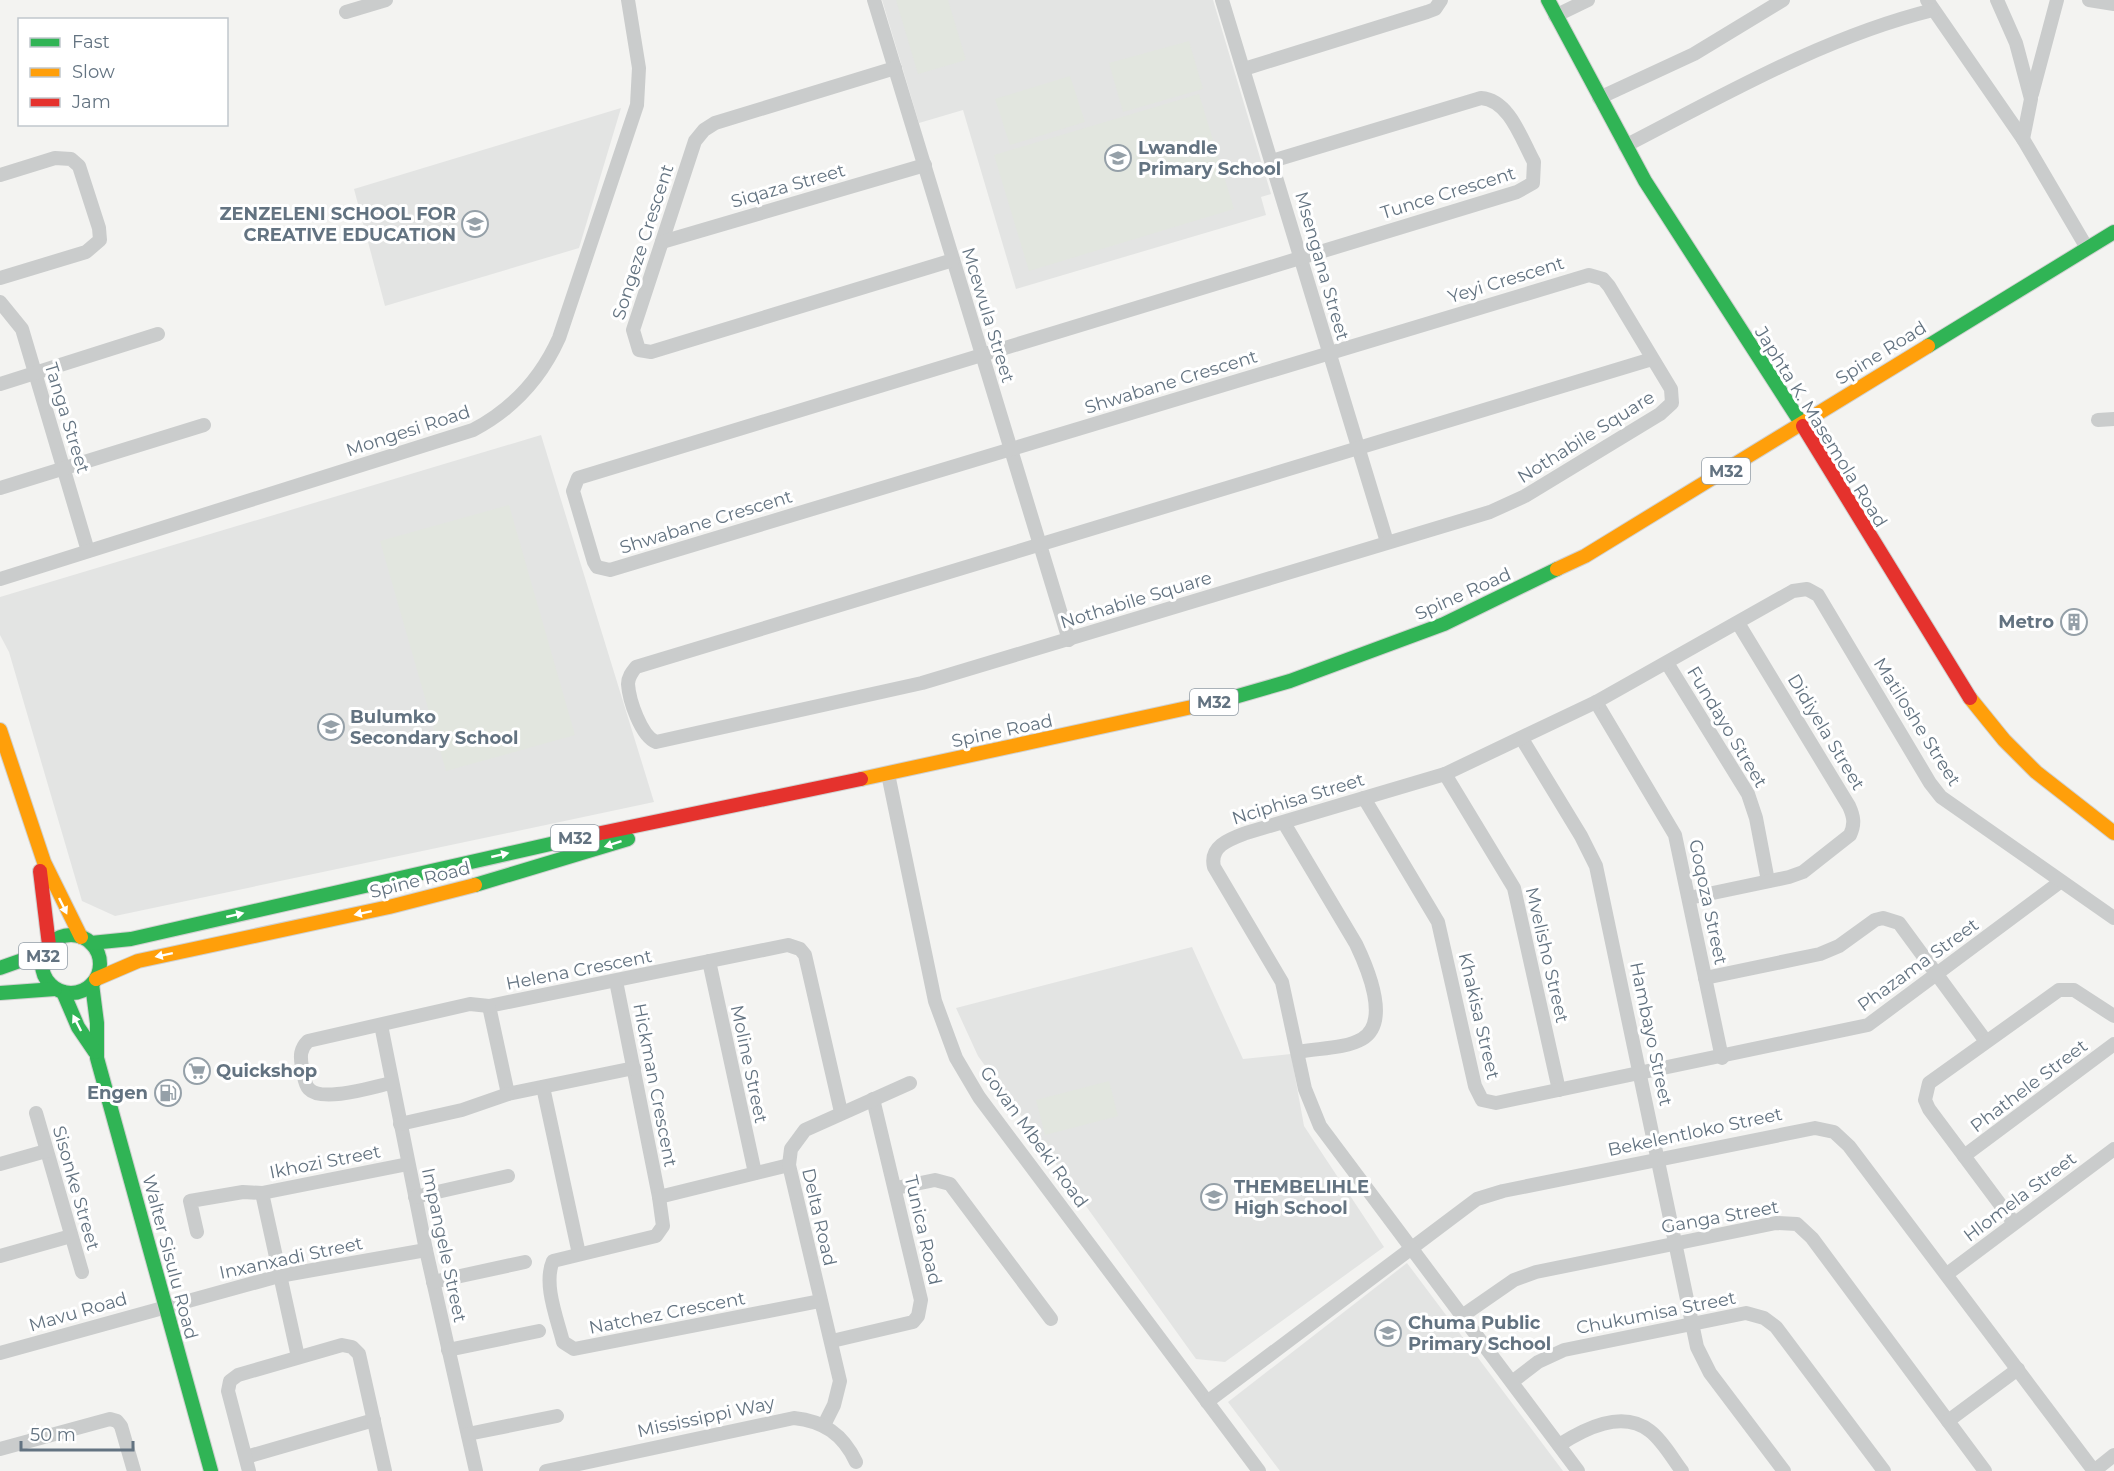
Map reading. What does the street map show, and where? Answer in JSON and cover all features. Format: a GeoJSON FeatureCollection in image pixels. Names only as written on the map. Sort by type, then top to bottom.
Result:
{"type":"FeatureCollection","features":[{"type":"Feature","properties":{"kind":"main road","name":"Japhta K. Masemola Road"},"geometry":{"type":"LineString","coordinates":[[1548,0],[1625,146],[1713,289],[1801,423],[1945,662],[1981,713],[2036,772],[2114,832]]}},
{"type":"Feature","properties":{"kind":"main road","name":"Spine Road"},"geometry":{"type":"LineString","coordinates":[[0,968],[47,948],[64,936],[86,940],[131,939],[666,818],[750,803],[1210,704],[1290,681],[1444,624],[1585,556],[2114,232]]}},
{"type":"Feature","properties":{"kind":"main road"},"geometry":{"type":"LineString","coordinates":[[0,730],[33,833],[60,902],[86,940]]}},
{"type":"Feature","properties":{"kind":"main road","name":"Spine Road"},"geometry":{"type":"LineString","coordinates":[[0,993],[79,992],[94,982],[138,961],[389,907],[495,880],[750,803]]}},
{"type":"Feature","properties":{"kind":"main road"},"geometry":{"type":"LineString","coordinates":[[33,833],[47,948]]}},
{"type":"Feature","properties":{"kind":"main road","name":"M32"},"geometry":{"type":"LineString","coordinates":[[86,940],[100,960],[94,982]]}},
{"type":"Feature","properties":{"kind":"main road","name":"M32"},"geometry":{"type":"LineString","coordinates":[[47,948],[43,972],[59,991]]}},
{"type":"Feature","properties":{"kind":"main road","name":"Walter Sisulu Road"},"geometry":{"type":"LineString","coordinates":[[94,982],[97,1023],[95,1052]]}},
{"type":"Feature","properties":{"kind":"main road","name":"Walter Sisulu Road"},"geometry":{"type":"LineString","coordinates":[[59,991],[78,1027],[95,1052],[210,1471]]}},
{"type":"Feature","properties":{"kind":"street"},"geometry":{"type":"LineString","coordinates":[[346,12],[386,0]]}},
{"type":"Feature","properties":{"kind":"street","name":"Mongesi Road"},"geometry":{"type":"LineString","coordinates":[[0,579],[473,430],[500,414],[518,399],[542,370],[559,338],[635,116],[639,68],[628,0]]}},
{"type":"Feature","properties":{"kind":"street","name":"Mcewula Street"},"geometry":{"type":"LineString","coordinates":[[874,0],[1069,640]]}},
{"type":"Feature","properties":{"kind":"street","name":"Msengana Street"},"geometry":{"type":"LineString","coordinates":[[1222,0],[1387,542]]}},
{"type":"Feature","properties":{"kind":"street"},"geometry":{"type":"LineString","coordinates":[[1244,69],[1427,12],[1435,9],[1441,0]]}},
{"type":"Feature","properties":{"kind":"street"},"geometry":{"type":"LineString","coordinates":[[1555,16],[1588,0]]}},
{"type":"Feature","properties":{"kind":"street"},"geometry":{"type":"LineString","coordinates":[[1599,98],[1694,54],[1783,0]]}},
{"type":"Feature","properties":{"kind":"street"},"geometry":{"type":"LineString","coordinates":[[1997,0],[2016,43],[2031,99]]}},
{"type":"Feature","properties":{"kind":"street"},"geometry":{"type":"LineString","coordinates":[[2023,139],[2057,0]]}},
{"type":"Feature","properties":{"kind":"street"},"geometry":{"type":"LineString","coordinates":[[2089,0],[2114,4]]}},
{"type":"Feature","properties":{"kind":"street"},"geometry":{"type":"LineString","coordinates":[[1625,146],[1742,86],[1930,5],[2023,139],[2087,248]]}},
{"type":"Feature","properties":{"kind":"street","name":"Songeze Crescent"},"geometry":{"type":"LineString","coordinates":[[895,68],[715,123],[704,130],[695,141],[633,330],[639,350],[651,352],[953,260]]}},
{"type":"Feature","properties":{"kind":"street","name":"Tunce Crescent"},"geometry":{"type":"LineString","coordinates":[[1272,161],[1481,98],[1497,102],[1504,108],[1534,162],[1533,183],[1517,192],[1301,257]]}},
{"type":"Feature","properties":{"kind":"street"},"geometry":{"type":"LineString","coordinates":[[0,175],[55,158],[71,159],[79,166],[99,228],[100,240],[86,252],[0,278]]}},
{"type":"Feature","properties":{"kind":"street","name":"Siqaza Street"},"geometry":{"type":"LineString","coordinates":[[662,242],[924,165]]}},
{"type":"Feature","properties":{"kind":"street","name":"Shwabane Crescent"},"geometry":{"type":"LineString","coordinates":[[1301,257],[578,478],[573,491],[594,562],[597,567],[610,570],[1329,353]]}},
{"type":"Feature","properties":{"kind":"street","name":"Yeyi Crescent"},"geometry":{"type":"LineString","coordinates":[[1329,353],[1589,275],[1603,279],[1609,286],[1652,359]]}},
{"type":"Feature","properties":{"kind":"street","name":"Tanga Street"},"geometry":{"type":"LineString","coordinates":[[0,302],[22,329],[88,551]]}},
{"type":"Feature","properties":{"kind":"street"},"geometry":{"type":"LineString","coordinates":[[0,384],[158,334]]}},
{"type":"Feature","properties":{"kind":"street","name":"Nothabile Square"},"geometry":{"type":"LineString","coordinates":[[1652,359],[1671,389],[1672,403],[1660,414],[1509,504],[1069,640],[874,696],[656,742],[648,739],[641,729],[628,683],[636,667],[1358,449],[1652,359]]}},
{"type":"Feature","properties":{"kind":"street"},"geometry":{"type":"LineString","coordinates":[[2098,420],[2114,419]]}},
{"type":"Feature","properties":{"kind":"street"},"geometry":{"type":"LineString","coordinates":[[0,488],[204,425]]}},
{"type":"Feature","properties":{"kind":"street","name":"Nciphisa Street"},"geometry":{"type":"LineString","coordinates":[[1578,1471],[1320,1126],[1305,1089],[1282,982],[1214,867],[1213,858],[1216,850],[1227,840],[1444,774],[1522,739],[1596,702],[1800,589]]}},
{"type":"Feature","properties":{"kind":"street","name":"Matiloshe Street"},"geometry":{"type":"LineString","coordinates":[[1800,589],[1812,591],[1818,595],[1930,783],[1941,797],[2114,918]]}},
{"type":"Feature","properties":{"kind":"street","name":"Didiyela Street"},"geometry":{"type":"LineString","coordinates":[[1689,898],[1803,872],[1850,835],[1854,821],[1849,806],[1738,623]]}},
{"type":"Feature","properties":{"kind":"street","name":"Fundayo Street"},"geometry":{"type":"LineString","coordinates":[[1667,663],[1748,794],[1756,818],[1768,881]]}},
{"type":"Feature","properties":{"kind":"street","name":"Goqoza Street"},"geometry":{"type":"LineString","coordinates":[[1596,702],[1672,826],[1679,849],[1722,1058]]}},
{"type":"Feature","properties":{"kind":"street","name":"Hambayo Street"},"geometry":{"type":"LineString","coordinates":[[1522,739],[1581,836],[1596,866],[1642,1074],[1692,1323],[1703,1362],[1784,1471]]}},
{"type":"Feature","properties":{"kind":"street","name":"Govan Mbeki Road"},"geometry":{"type":"LineString","coordinates":[[888,774],[935,1000],[956,1058],[979,1097],[1259,1471]]}},
{"type":"Feature","properties":{"kind":"street","name":"Mvelisho Street"},"geometry":{"type":"LineString","coordinates":[[1444,774],[1514,888],[1559,1090]]}},
{"type":"Feature","properties":{"kind":"street","name":"Khakisa Street"},"geometry":{"type":"LineString","coordinates":[[1364,798],[1438,922],[1470,1071],[1482,1100],[1496,1103],[1511,1102],[1642,1074]]}},
{"type":"Feature","properties":{"kind":"street"},"geometry":{"type":"LineString","coordinates":[[1284,823],[1356,944],[1365,964],[1376,1004],[1374,1025],[1361,1040],[1298,1052]]}},
{"type":"Feature","properties":{"kind":"street","name":"Phazama Street"},"geometry":{"type":"LineString","coordinates":[[1642,1074],[1868,1025],[2061,882]]}},
{"type":"Feature","properties":{"kind":"street"},"geometry":{"type":"LineString","coordinates":[[1705,978],[1820,954],[1839,946],[1865,925],[1883,918],[1899,923],[1985,1040]]}},
{"type":"Feature","properties":{"kind":"street","name":"Helena Crescent"},"geometry":{"type":"LineString","coordinates":[[508,1095],[489,1006],[788,945],[800,949],[806,956],[841,1112]]}},
{"type":"Feature","properties":{"kind":"street","name":"Moline Street"},"geometry":{"type":"LineString","coordinates":[[709,962],[755,1173]]}},
{"type":"Feature","properties":{"kind":"street","name":"Hickman Crescent"},"geometry":{"type":"LineString","coordinates":[[616,981],[659,1197]]}},
{"type":"Feature","properties":{"kind":"street"},"geometry":{"type":"LineString","coordinates":[[2014,1223],[1929,1109],[1926,1092],[1929,1083],[1985,1040],[2059,990],[2074,990],[2114,1016]]}},
{"type":"Feature","properties":{"kind":"street"},"geometry":{"type":"LineString","coordinates":[[391,1083],[328,1096],[315,1094],[306,1086],[300,1058],[302,1048],[308,1041],[470,1004],[489,1006]]}},
{"type":"Feature","properties":{"kind":"street","name":"Impangele Street"},"geometry":{"type":"LineString","coordinates":[[381,1025],[426,1250],[476,1471]]}},
{"type":"Feature","properties":{"kind":"street","name":"Phathele Street"},"geometry":{"type":"LineString","coordinates":[[1964,1156],[2114,1044]]}},
{"type":"Feature","properties":{"kind":"street"},"geometry":{"type":"LineString","coordinates":[[400,1124],[462,1110],[508,1095],[634,1068]]}},
{"type":"Feature","properties":{"kind":"street","name":"Delta Road"},"geometry":{"type":"LineString","coordinates":[[824,1425],[834,1405],[840,1381],[789,1165],[791,1149],[805,1130],[910,1083]]}},
{"type":"Feature","properties":{"kind":"street"},"geometry":{"type":"LineString","coordinates":[[543,1087],[579,1254]]}},
{"type":"Feature","properties":{"kind":"street","name":"Tunica Road"},"geometry":{"type":"LineString","coordinates":[[831,1341],[913,1322],[918,1316],[921,1300],[873,1099]]}},
{"type":"Feature","properties":{"kind":"street","name":"Sisonke Street"},"geometry":{"type":"LineString","coordinates":[[36,1113],[82,1272]]}},
{"type":"Feature","properties":{"kind":"street","name":"Bekelentloko Street"},"geometry":{"type":"LineString","coordinates":[[1207,1402],[1477,1199],[1804,1128],[1834,1132],[1849,1146],[2094,1471]]}},
{"type":"Feature","properties":{"kind":"street","name":"Hlomela Street"},"geometry":{"type":"LineString","coordinates":[[1947,1274],[2114,1149]]}},
{"type":"Feature","properties":{"kind":"street"},"geometry":{"type":"LineString","coordinates":[[0,1164],[46,1151]]}},
{"type":"Feature","properties":{"kind":"street","name":"Ikhozi Street"},"geometry":{"type":"LineString","coordinates":[[298,1357],[262,1193],[408,1164]]}},
{"type":"Feature","properties":{"kind":"street"},"geometry":{"type":"LineString","coordinates":[[659,1197],[789,1165]]}},
{"type":"Feature","properties":{"kind":"street"},"geometry":{"type":"LineString","coordinates":[[415,1197],[508,1176]]}},
{"type":"Feature","properties":{"kind":"street"},"geometry":{"type":"LineString","coordinates":[[896,1188],[935,1180],[950,1184],[1051,1319]]}},
{"type":"Feature","properties":{"kind":"street"},"geometry":{"type":"LineString","coordinates":[[197,1232],[190,1202],[243,1192],[262,1193]]}},
{"type":"Feature","properties":{"kind":"street","name":"Natchez Crescent"},"geometry":{"type":"LineString","coordinates":[[659,1197],[663,1226],[656,1236],[553,1261],[548,1273],[563,1342],[574,1349],[820,1301]]}},
{"type":"Feature","properties":{"kind":"street","name":"Ganga Street"},"geometry":{"type":"LineString","coordinates":[[1462,1316],[1523,1276],[1776,1223],[1797,1224],[1812,1238],[1985,1471]]}},
{"type":"Feature","properties":{"kind":"street"},"geometry":{"type":"LineString","coordinates":[[0,1256],[71,1236]]}},
{"type":"Feature","properties":{"kind":"street","name":"Inxanxadi Street"},"geometry":{"type":"LineString","coordinates":[[165,1307],[279,1276],[426,1250]]}},
{"type":"Feature","properties":{"kind":"street"},"geometry":{"type":"LineString","coordinates":[[433,1282],[525,1262]]}},
{"type":"Feature","properties":{"kind":"street","name":"Mavu Road"},"geometry":{"type":"LineString","coordinates":[[0,1353],[165,1307]]}},
{"type":"Feature","properties":{"kind":"street","name":"Chukumisa Street"},"geometry":{"type":"LineString","coordinates":[[1512,1382],[1538,1362],[1564,1350],[1746,1313],[1769,1321],[1884,1471]]}},
{"type":"Feature","properties":{"kind":"street"},"geometry":{"type":"LineString","coordinates":[[448,1350],[539,1331]]}},
{"type":"Feature","properties":{"kind":"street"},"geometry":{"type":"LineString","coordinates":[[249,1471],[228,1391],[230,1381],[238,1375],[342,1345],[352,1347],[359,1354],[385,1471]]}},
{"type":"Feature","properties":{"kind":"street"},"geometry":{"type":"LineString","coordinates":[[1948,1421],[2018,1369]]}},
{"type":"Feature","properties":{"kind":"street"},"geometry":{"type":"LineString","coordinates":[[468,1434],[557,1416]]}},
{"type":"Feature","properties":{"kind":"street","name":"Mississippi Way"},"geometry":{"type":"LineString","coordinates":[[546,1471],[794,1418],[811,1420],[824,1425],[849,1446],[856,1462]]}},
{"type":"Feature","properties":{"kind":"street"},"geometry":{"type":"LineString","coordinates":[[0,1449],[110,1419],[117,1421],[134,1471]]}},
{"type":"Feature","properties":{"kind":"street"},"geometry":{"type":"LineString","coordinates":[[246,1457],[374,1420]]}},
{"type":"Feature","properties":{"kind":"street"},"geometry":{"type":"LineString","coordinates":[[1559,1445],[1594,1426],[1612,1423],[1636,1424],[1656,1436],[1682,1471]]}},
{"type":"Feature","properties":{"kind":"street"},"geometry":{"type":"LineString","coordinates":[[2094,1471],[2114,1455]]}},
{"type":"Feature","properties":{"kind":"shaded area","name":"Lwandle Primary School"},"geometry":{"type":"Polygon","coordinates":[[[882,0],[1213,0],[1271,194],[1261,197],[1266,215],[1016,289],[963,110],[919,123],[882,0]]]}},
{"type":"Feature","properties":{"kind":"shaded area"},"geometry":{"type":"Polygon","coordinates":[[[896,0],[948,0],[966,60],[918,74],[896,0]]]}},
{"type":"Feature","properties":{"kind":"shaded area"},"geometry":{"type":"Polygon","coordinates":[[[1189,41],[1203,89],[1123,112],[1109,63],[1189,41]]]}},
{"type":"Feature","properties":{"kind":"shaded area"},"geometry":{"type":"Polygon","coordinates":[[[1070,76],[1085,122],[1010,145],[995,99],[1070,76]]]}},
{"type":"Feature","properties":{"kind":"shaded area"},"geometry":{"type":"Polygon","coordinates":[[[1199,94],[1234,209],[1029,271],[994,155],[1199,94]]]}},
{"type":"Feature","properties":{"kind":"shaded area","name":"ZENZELENI SCHOOL FOR CREATIVE EDUCATION"},"geometry":{"type":"Polygon","coordinates":[[[621,108],[579,248],[385,306],[354,189],[621,108]]]}},
{"type":"Feature","properties":{"kind":"shaded area","name":"Bulumko Secondary School"},"geometry":{"type":"Polygon","coordinates":[[[541,435],[654,802],[115,916],[82,901],[9,652],[0,635],[0,597],[541,435]]]}},
{"type":"Feature","properties":{"kind":"shaded area"},"geometry":{"type":"Polygon","coordinates":[[[509,505],[575,735],[446,771],[380,541],[509,505]]]}},
{"type":"Feature","properties":{"kind":"shaded area","name":"THEMBELIHLE High School"},"geometry":{"type":"Polygon","coordinates":[[[1192,947],[1243,1059],[1291,1054],[1304,1126],[1384,1247],[1225,1362],[1196,1359],[978,1056],[956,1008],[1192,947]]]}},
{"type":"Feature","properties":{"kind":"shaded area"},"geometry":{"type":"Polygon","coordinates":[[[1109,1081],[1118,1116],[1045,1135],[1036,1100],[1109,1081]]]}},
{"type":"Feature","properties":{"kind":"shaded area","name":"Chuma Public Primary School"},"geometry":{"type":"Polygon","coordinates":[[[1407,1263],[1563,1471],[1280,1471],[1228,1402],[1407,1263]]]}},
{"type":"Feature","properties":{"kind":"traffic: fast"},"geometry":{"type":"LineString","coordinates":[[1548,0],[1645,181],[1803,426]]}},
{"type":"Feature","properties":{"kind":"traffic: fast"},"geometry":{"type":"LineString","coordinates":[[1928,346],[2114,232]]}},
{"type":"Feature","properties":{"kind":"traffic: fast"},"geometry":{"type":"LineString","coordinates":[[1224,700],[1290,681],[1444,624],[1557,569]]}},
{"type":"Feature","properties":{"kind":"traffic: fast"},"geometry":{"type":"LineString","coordinates":[[91,943],[131,939],[577,838]]}},
{"type":"Feature","properties":{"kind":"traffic: fast"},"geometry":{"type":"LineString","coordinates":[[475,885],[628,839]]}},
{"type":"Feature","properties":{"kind":"traffic: fast"},"geometry":{"type":"LineString","coordinates":[[71,935],[82,937],[95,948],[100,964],[98,975],[87,988],[71,993],[60,991],[47,980],[42,964],[44,953],[55,940],[71,935]]}},
{"type":"Feature","properties":{"kind":"traffic: fast"},"geometry":{"type":"LineString","coordinates":[[0,968],[45,952]]}},
{"type":"Feature","properties":{"kind":"traffic: fast"},"geometry":{"type":"LineString","coordinates":[[92,984],[97,1023],[97,1058],[211,1471]]}},
{"type":"Feature","properties":{"kind":"traffic: fast"},"geometry":{"type":"LineString","coordinates":[[0,993],[55,989]]}},
{"type":"Feature","properties":{"kind":"traffic: fast"},"geometry":{"type":"LineString","coordinates":[[63,992],[78,1027],[95,1052]]}},
{"type":"Feature","properties":{"kind":"traffic: slow"},"geometry":{"type":"LineString","coordinates":[[1557,569],[1585,556],[1928,346]]}},
{"type":"Feature","properties":{"kind":"traffic: slow"},"geometry":{"type":"LineString","coordinates":[[1970,698],[2004,740],[2036,772],[2114,833]]}},
{"type":"Feature","properties":{"kind":"traffic: slow"},"geometry":{"type":"LineString","coordinates":[[861,779],[1224,700]]}},
{"type":"Feature","properties":{"kind":"traffic: slow"},"geometry":{"type":"LineString","coordinates":[[0,730],[44,862],[81,937]]}},
{"type":"Feature","properties":{"kind":"traffic: slow"},"geometry":{"type":"LineString","coordinates":[[96,979],[138,961],[389,907],[475,885]]}},
{"type":"Feature","properties":{"kind":"traffic: jam"},"geometry":{"type":"LineString","coordinates":[[1803,426],[1970,698]]}},
{"type":"Feature","properties":{"kind":"traffic: jam"},"geometry":{"type":"LineString","coordinates":[[577,838],[861,779]]}},
{"type":"Feature","properties":{"kind":"traffic: jam"},"geometry":{"type":"LineString","coordinates":[[40,871],[49,945]]}},
{"type":"Feature","properties":{"kind":"place","name":"Lwandle Primary School"},"geometry":{"type":"Point","coordinates":[1118,158]}},
{"type":"Feature","properties":{"kind":"place","name":"ZENZELENI SCHOOL FOR CREATIVE EDUCATION"},"geometry":{"type":"Point","coordinates":[475,224]}},
{"type":"Feature","properties":{"kind":"place","name":"Metro"},"geometry":{"type":"Point","coordinates":[2074,622]}},
{"type":"Feature","properties":{"kind":"place","name":"Bulumko Secondary School"},"geometry":{"type":"Point","coordinates":[331,727]}},
{"type":"Feature","properties":{"kind":"place","name":"Quickshop"},"geometry":{"type":"Point","coordinates":[197,1071]}},
{"type":"Feature","properties":{"kind":"place","name":"Engen"},"geometry":{"type":"Point","coordinates":[168,1093]}},
{"type":"Feature","properties":{"kind":"place","name":"THEMBELIHLE High School"},"geometry":{"type":"Point","coordinates":[1214,1197]}},
{"type":"Feature","properties":{"kind":"place","name":"Chuma Public Primary School"},"geometry":{"type":"Point","coordinates":[1388,1333]}}]}
